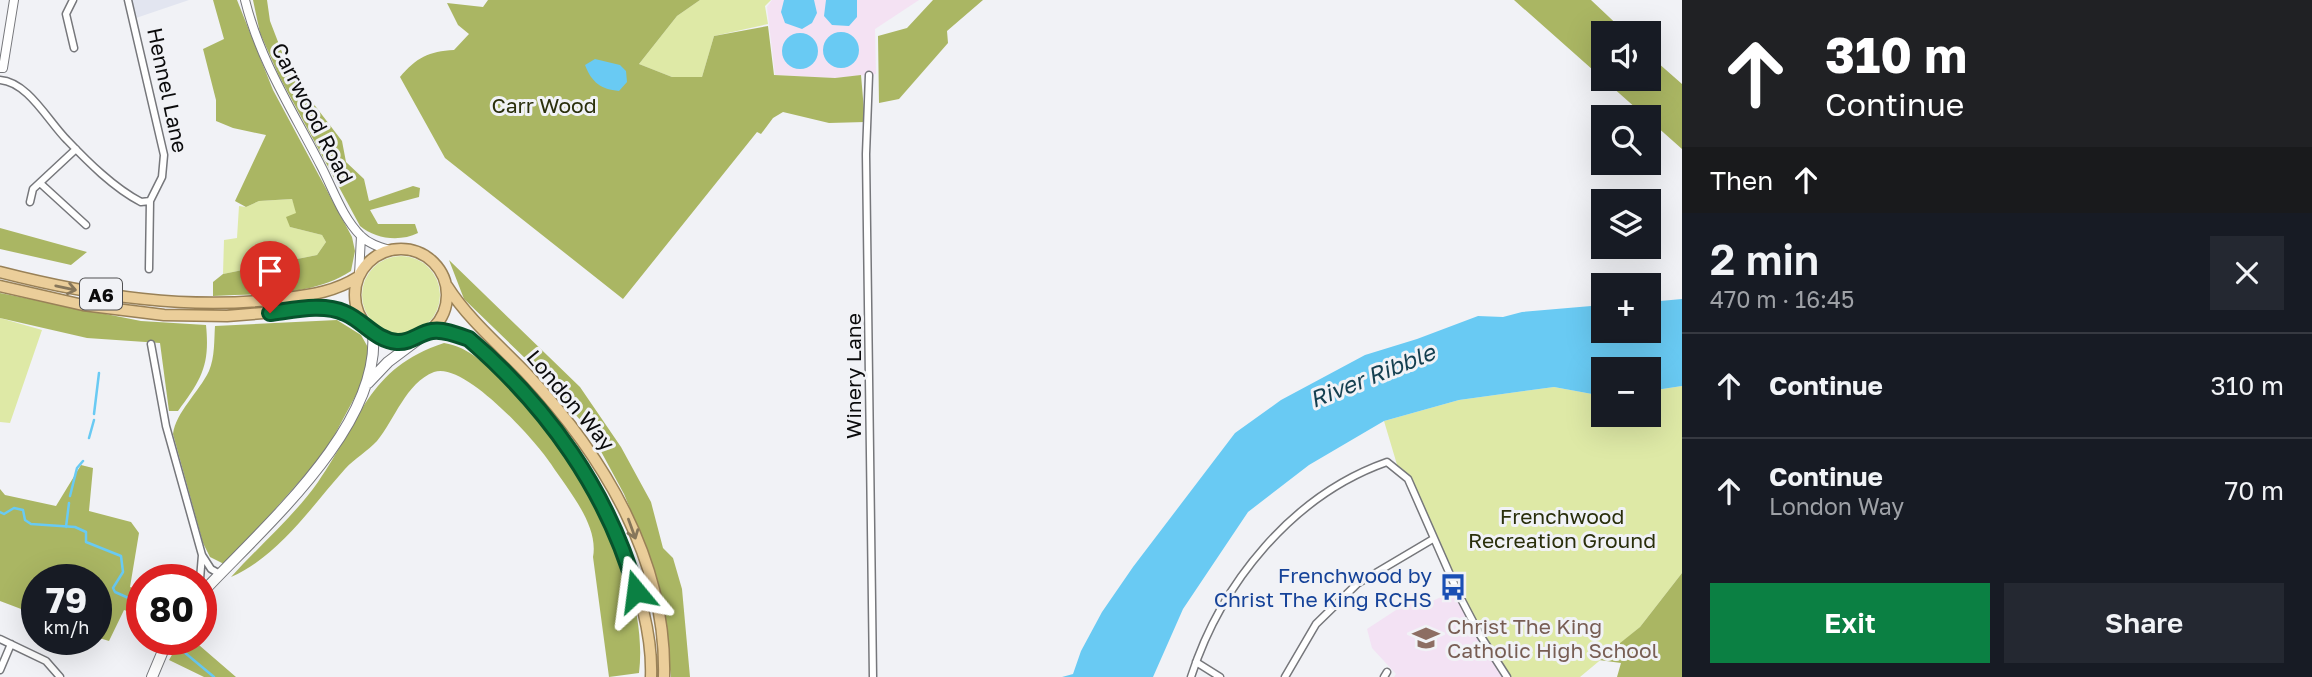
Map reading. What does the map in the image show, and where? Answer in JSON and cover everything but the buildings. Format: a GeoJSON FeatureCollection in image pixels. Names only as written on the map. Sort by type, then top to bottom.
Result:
{"type":"FeatureCollection","features":[{"type":"Feature","properties":{"kind":"highway"},"geometry":{"type":"LineString","coordinates":[[390,250],[403,248],[426,256],[436,264],[447,286],[445,311],[431,331],[420,338]]}},
{"type":"Feature","properties":{"kind":"highway","name":"A6"},"geometry":{"type":"LineString","coordinates":[[0,272],[120,297],[204,303],[305,296],[341,287],[358,276],[367,263],[390,250]]}},
{"type":"Feature","properties":{"kind":"highway"},"geometry":{"type":"LineString","coordinates":[[358,276],[355,303],[369,329]]}},
{"type":"Feature","properties":{"kind":"highway","name":"A6"},"geometry":{"type":"LineString","coordinates":[[0,286],[83,305],[163,315],[227,316],[324,308],[345,312],[369,329],[396,342],[420,338]]}},
{"type":"Feature","properties":{"kind":"highway","name":"London Way"},"geometry":{"type":"LineString","coordinates":[[447,286],[469,316],[526,373],[587,443],[624,505],[647,568],[660,617],[664,677]]}},
{"type":"Feature","properties":{"kind":"highway","name":"London Way"},"geometry":{"type":"LineString","coordinates":[[431,331],[451,332],[469,339],[551,421],[569,448],[601,503],[626,558],[651,662],[650,677]]}},
{"type":"Feature","properties":{"kind":"main road"},"geometry":{"type":"LineString","coordinates":[[366,384],[374,351],[369,329]]}},
{"type":"Feature","properties":{"kind":"main road"},"geometry":{"type":"LineString","coordinates":[[217,577],[293,500],[318,468],[366,384],[388,362],[420,338]]}},
{"type":"Feature","properties":{"kind":"main road"},"geometry":{"type":"LineString","coordinates":[[152,677],[161,655]]}},
{"type":"Feature","properties":{"kind":"street"},"geometry":{"type":"LineString","coordinates":[[13,0],[0,80],[9,81],[28,96],[76,149],[135,199],[141,202],[150,201]]}},
{"type":"Feature","properties":{"kind":"street"},"geometry":{"type":"LineString","coordinates":[[73,0],[66,14],[74,48]]}},
{"type":"Feature","properties":{"kind":"street","name":"Hennel Lane"},"geometry":{"type":"LineString","coordinates":[[128,0],[164,155],[162,177],[150,201],[149,269]]}},
{"type":"Feature","properties":{"kind":"street","name":"Carrwood Road"},"geometry":{"type":"LineString","coordinates":[[245,0],[254,37],[274,79],[341,206],[361,236]]}},
{"type":"Feature","properties":{"kind":"street","name":"Winery Lane"},"geometry":{"type":"LineString","coordinates":[[869,75],[866,154],[873,677]]}},
{"type":"Feature","properties":{"kind":"street"},"geometry":{"type":"LineString","coordinates":[[30,202],[33,189],[76,149]]}},
{"type":"Feature","properties":{"kind":"street"},"geometry":{"type":"LineString","coordinates":[[40,183],[86,225]]}},
{"type":"Feature","properties":{"kind":"street"},"geometry":{"type":"LineString","coordinates":[[358,276],[361,236],[378,247],[390,250]]}},
{"type":"Feature","properties":{"kind":"street"},"geometry":{"type":"LineString","coordinates":[[151,344],[166,426],[202,555],[211,569],[220,574]]}},
{"type":"Feature","properties":{"kind":"street"},"geometry":{"type":"LineString","coordinates":[[1191,677],[1226,600],[1272,539],[1333,487],[1360,471],[1387,461],[1408,479],[1433,539],[1480,635],[1507,677]]}},
{"type":"Feature","properties":{"kind":"street"},"geometry":{"type":"LineString","coordinates":[[1285,677],[1316,624],[1357,584],[1433,539]]}},
{"type":"Feature","properties":{"kind":"street"},"geometry":{"type":"LineString","coordinates":[[201,564],[202,555]]}},
{"type":"Feature","properties":{"kind":"street"},"geometry":{"type":"LineString","coordinates":[[0,639],[47,661],[60,677]]}},
{"type":"Feature","properties":{"kind":"street"},"geometry":{"type":"LineString","coordinates":[[0,670],[11,644]]}},
{"type":"Feature","properties":{"kind":"street"},"geometry":{"type":"LineString","coordinates":[[1196,662],[1220,677]]}},
{"type":"Feature","properties":{"kind":"shaded area"},"geometry":{"type":"Polygon","coordinates":[[[131,0],[189,0],[136,18],[131,0]]]}},
{"type":"Feature","properties":{"kind":"shaded area"},"geometry":{"type":"Polygon","coordinates":[[[772,0],[919,0],[875,29],[876,74],[835,78],[775,75],[767,7],[772,0]]]}},
{"type":"Feature","properties":{"kind":"shaded area","name":"Christ The King Catholic High School"},"geometry":{"type":"Polygon","coordinates":[[[1454,591],[1505,677],[1394,677],[1396,674],[1372,648],[1367,629],[1422,593],[1428,603],[1454,591]]]}},
{"type":"Feature","properties":{"kind":"green space"},"geometry":{"type":"Polygon","coordinates":[[[213,0],[237,0],[273,90],[352,237],[355,251],[351,271],[335,279],[302,290],[213,296],[213,282],[223,274],[317,255],[326,242],[322,235],[290,227],[286,217],[296,213],[292,199],[259,201],[246,207],[235,201],[266,135],[233,128],[216,121],[216,100],[203,49],[224,39],[213,0]]]}},
{"type":"Feature","properties":{"kind":"green space"},"geometry":{"type":"Polygon","coordinates":[[[253,0],[267,0],[270,21],[290,73],[342,141],[346,162],[364,179],[369,201],[413,186],[420,188],[419,197],[370,210],[378,224],[415,224],[418,233],[403,238],[388,238],[373,234],[360,226],[279,76],[260,33],[253,0]]]}},
{"type":"Feature","properties":{"kind":"green space","name":"Carr Wood"},"geometry":{"type":"Polygon","coordinates":[[[488,0],[700,0],[677,16],[639,64],[672,77],[702,77],[714,36],[768,26],[774,75],[835,78],[861,75],[865,122],[829,123],[783,112],[773,118],[761,134],[757,132],[623,299],[445,158],[400,77],[424,57],[454,50],[469,34],[458,25],[447,3],[483,7],[488,0]]]}},
{"type":"Feature","properties":{"kind":"green space"},"geometry":{"type":"Polygon","coordinates":[[[700,0],[771,0],[765,6],[768,24],[714,36],[702,77],[672,77],[639,64],[677,16],[700,0]]]}},
{"type":"Feature","properties":{"kind":"green space"},"geometry":{"type":"Polygon","coordinates":[[[933,0],[983,0],[947,31],[948,43],[899,99],[879,103],[878,36],[907,28],[933,0]]]}},
{"type":"Feature","properties":{"kind":"green space"},"geometry":{"type":"Polygon","coordinates":[[[1514,0],[1591,0],[1613,21],[1591,21],[1591,68],[1514,0]]]}},
{"type":"Feature","properties":{"kind":"green space"},"geometry":{"type":"Polygon","coordinates":[[[1661,66],[1682,84],[1682,149],[1661,130],[1661,105],[1632,105],[1617,91],[1661,91],[1661,66]]]}},
{"type":"Feature","properties":{"kind":"green space"},"geometry":{"type":"Polygon","coordinates":[[[292,199],[297,213],[290,227],[322,235],[326,242],[317,255],[223,274],[224,240],[237,238],[239,206],[246,207],[259,201],[292,199]]]}},
{"type":"Feature","properties":{"kind":"green space"},"geometry":{"type":"Polygon","coordinates":[[[0,228],[87,252],[71,265],[0,249],[0,228]]]}},
{"type":"Feature","properties":{"kind":"green space"},"geometry":{"type":"Polygon","coordinates":[[[393,256],[409,256],[423,262],[434,273],[440,287],[440,303],[434,317],[423,328],[409,334],[393,334],[379,328],[368,317],[362,303],[362,287],[368,273],[379,262],[393,256]]]}},
{"type":"Feature","properties":{"kind":"green space"},"geometry":{"type":"Polygon","coordinates":[[[449,260],[580,387],[621,447],[651,502],[663,548],[673,558],[682,589],[690,677],[671,677],[660,593],[648,552],[624,494],[590,431],[528,361],[464,299],[449,260]]]}},
{"type":"Feature","properties":{"kind":"green space"},"geometry":{"type":"Polygon","coordinates":[[[0,293],[141,321],[206,325],[207,351],[202,371],[178,411],[169,411],[160,343],[87,338],[0,318],[0,293]]]}},
{"type":"Feature","properties":{"kind":"green space"},"geometry":{"type":"Polygon","coordinates":[[[0,318],[42,330],[10,423],[0,422],[0,318]]]}},
{"type":"Feature","properties":{"kind":"green space"},"geometry":{"type":"Polygon","coordinates":[[[337,320],[361,335],[370,351],[365,378],[326,451],[226,565],[210,557],[203,543],[173,434],[178,418],[211,366],[215,326],[337,320]]]}},
{"type":"Feature","properties":{"kind":"green space"},"geometry":{"type":"Polygon","coordinates":[[[444,343],[470,353],[485,364],[530,411],[580,478],[602,516],[620,556],[633,596],[639,635],[639,673],[609,677],[593,557],[594,545],[581,508],[543,453],[515,421],[480,390],[463,378],[447,372],[434,372],[416,384],[377,441],[345,469],[279,544],[248,568],[231,577],[309,495],[333,460],[368,399],[382,382],[418,354],[444,343]]]}},
{"type":"Feature","properties":{"kind":"green space","name":"Frenchwood Recreation Ground"},"geometry":{"type":"Polygon","coordinates":[[[1682,386],[1682,573],[1640,627],[1580,677],[1508,677],[1476,628],[1408,479],[1398,468],[1384,421],[1459,400],[1554,387],[1591,394],[1591,427],[1661,427],[1661,389],[1682,386]]]}},
{"type":"Feature","properties":{"kind":"green space"},"geometry":{"type":"Polygon","coordinates":[[[81,465],[93,468],[89,511],[131,522],[139,533],[134,564],[126,564],[126,611],[112,635],[112,564],[21,564],[21,609],[0,601],[0,489],[5,495],[56,506],[81,465]]]}},
{"type":"Feature","properties":{"kind":"green space"},"geometry":{"type":"Polygon","coordinates":[[[1682,573],[1682,677],[1617,677],[1621,663],[1599,660],[1640,627],[1682,573]]]}},
{"type":"Feature","properties":{"kind":"green space"},"geometry":{"type":"Polygon","coordinates":[[[172,655],[211,655],[236,677],[204,677],[169,660],[172,655]]]}},
{"type":"Feature","properties":{"kind":"water"},"geometry":{"type":"Polygon","coordinates":[[[784,0],[814,0],[817,13],[812,23],[802,29],[785,23],[781,12],[784,0]]]}},
{"type":"Feature","properties":{"kind":"water"},"geometry":{"type":"Polygon","coordinates":[[[826,0],[857,0],[857,17],[849,26],[832,25],[824,16],[826,0]]]}},
{"type":"Feature","properties":{"kind":"water"},"geometry":{"type":"Polygon","coordinates":[[[841,32],[854,37],[859,50],[854,63],[841,68],[828,63],[823,50],[828,37],[841,32]]]}},
{"type":"Feature","properties":{"kind":"water"},"geometry":{"type":"Polygon","coordinates":[[[800,33],[813,38],[818,51],[813,64],[800,69],[787,64],[782,51],[787,38],[800,33]]]}},
{"type":"Feature","properties":{"kind":"water"},"geometry":{"type":"Polygon","coordinates":[[[595,59],[620,65],[626,71],[627,82],[619,91],[602,87],[594,81],[585,65],[595,59]]]}},
{"type":"Feature","properties":{"kind":"water","name":"River Ribble"},"geometry":{"type":"Polygon","coordinates":[[[1682,299],[1682,386],[1661,389],[1661,357],[1591,357],[1591,394],[1554,387],[1459,400],[1384,421],[1309,465],[1248,512],[1183,609],[1153,677],[1062,677],[1073,674],[1081,651],[1102,612],[1235,433],[1281,400],[1365,355],[1478,316],[1503,317],[1522,312],[1591,306],[1591,343],[1661,343],[1661,301],[1682,299]]]}},
{"type":"Feature","properties":{"kind":"waterway"},"geometry":{"type":"LineString","coordinates":[[94,414],[99,373]]}},
{"type":"Feature","properties":{"kind":"waterway"},"geometry":{"type":"LineString","coordinates":[[89,438],[94,420]]}},
{"type":"Feature","properties":{"kind":"waterway"},"geometry":{"type":"LineString","coordinates":[[70,496],[77,468],[83,461]]}},
{"type":"Feature","properties":{"kind":"waterway"},"geometry":{"type":"LineString","coordinates":[[66,527],[69,503]]}},
{"type":"Feature","properties":{"kind":"waterway"},"geometry":{"type":"LineString","coordinates":[[0,512],[4,514],[14,508],[23,510],[25,520],[31,524],[75,527],[86,532],[86,542],[121,556],[123,572],[113,588],[115,592],[126,597]]}},
{"type":"Feature","properties":{"kind":"waterway"},"geometry":{"type":"LineString","coordinates":[[188,655],[214,677]]}},
{"type":"Feature","properties":{"kind":"place","name":"Frenchwood by Christ The King RCHS"},"geometry":{"type":"Point","coordinates":[1453,587]}},
{"type":"Feature","properties":{"kind":"place","name":"Christ The King Catholic High School"},"geometry":{"type":"Point","coordinates":[1426,638]}},
{"type":"Feature","properties":{"kind":"route"},"geometry":{"type":"LineString","coordinates":[[270,313],[334,309],[355,318],[384,339],[396,342],[420,338],[431,331],[451,332],[469,339],[488,355],[551,421],[601,503],[626,558],[636,591]]}}]}
